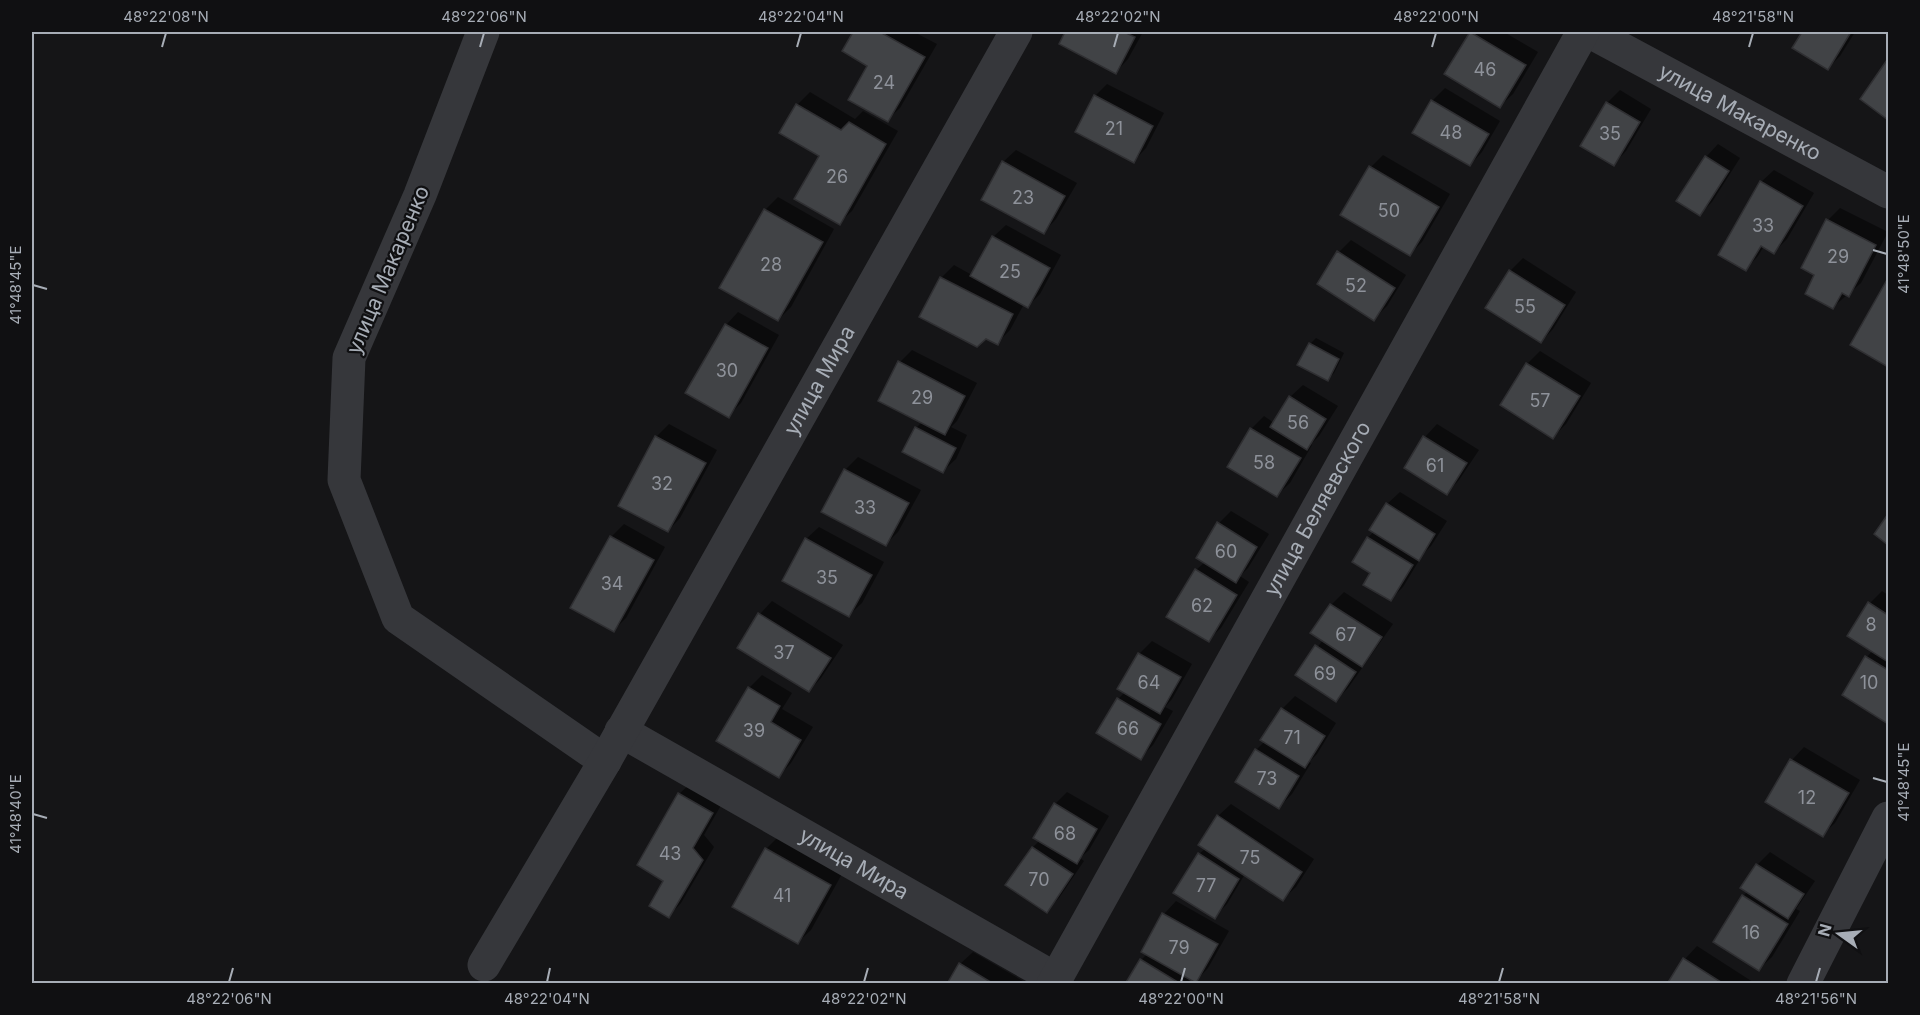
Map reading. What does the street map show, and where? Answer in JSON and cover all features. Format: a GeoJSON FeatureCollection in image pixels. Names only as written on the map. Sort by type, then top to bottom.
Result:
{"type":"FeatureCollection","features":[{"type":"Feature","properties":{"kind":"street","name":"улица Макаренко"},"geometry":{"type":"LineString","coordinates":[[483,32],[420,195],[349,358],[344,480],[398,618],[604,761]]}},
{"type":"Feature","properties":{"kind":"street","name":"улица Мира"},"geometry":{"type":"LineString","coordinates":[[484,965],[604,761],[1016,32]]}},
{"type":"Feature","properties":{"kind":"street","name":"улица Беляевского"},"geometry":{"type":"LineString","coordinates":[[1054,981],[1583,32]]}},
{"type":"Feature","properties":{"kind":"street","name":"улица Макаренко"},"geometry":{"type":"LineString","coordinates":[[1590,32],[1888,192]]}},
{"type":"Feature","properties":{"kind":"street","name":"улица Мира"},"geometry":{"type":"LineString","coordinates":[[621,731],[1054,981]]}},
{"type":"Feature","properties":{"kind":"street"},"geometry":{"type":"LineString","coordinates":[[1803,984],[1888,818]]}},
{"type":"Feature","properties":{"kind":"building"},"geometry":{"type":"Polygon","coordinates":[[[853,32],[880,32],[925,57],[888,122],[848,100],[867,66],[842,51],[853,32]]]}},
{"type":"Feature","properties":{"kind":"building"},"geometry":{"type":"Polygon","coordinates":[[[1065,32],[1124,32],[1135,37],[1116,74],[1059,44],[1065,32]]]}},
{"type":"Feature","properties":{"kind":"building"},"geometry":{"type":"Polygon","coordinates":[[[1470,32],[1526,65],[1500,108],[1444,74],[1470,32]]]}},
{"type":"Feature","properties":{"kind":"building"},"geometry":{"type":"Polygon","coordinates":[[[1802,32],[1851,32],[1828,70],[1792,48],[1802,32]]]}},
{"type":"Feature","properties":{"kind":"building"},"geometry":{"type":"Polygon","coordinates":[[[1888,61],[1888,120],[1860,99],[1888,61]]]}},
{"type":"Feature","properties":{"kind":"building"},"geometry":{"type":"Polygon","coordinates":[[[1094,95],[1153,126],[1134,163],[1075,132],[1094,95]]]}},
{"type":"Feature","properties":{"kind":"building"},"geometry":{"type":"Polygon","coordinates":[[[1431,100],[1489,134],[1470,166],[1412,133],[1431,100]]]}},
{"type":"Feature","properties":{"kind":"building"},"geometry":{"type":"Polygon","coordinates":[[[1606,102],[1640,122],[1614,166],[1580,146],[1606,102]]]}},
{"type":"Feature","properties":{"kind":"building"},"geometry":{"type":"Polygon","coordinates":[[[796,104],[841,130],[849,122],[886,144],[840,225],[794,199],[819,156],[779,133],[796,104]]]}},
{"type":"Feature","properties":{"kind":"building"},"geometry":{"type":"Polygon","coordinates":[[[1705,156],[1729,171],[1700,216],[1676,201],[1705,156]]]}},
{"type":"Feature","properties":{"kind":"building"},"geometry":{"type":"Polygon","coordinates":[[[1002,161],[1065,196],[1044,234],[981,200],[1002,161]]]}},
{"type":"Feature","properties":{"kind":"building"},"geometry":{"type":"Polygon","coordinates":[[[1369,166],[1439,207],[1410,256],[1340,215],[1369,166]]]}},
{"type":"Feature","properties":{"kind":"building"},"geometry":{"type":"Polygon","coordinates":[[[1760,181],[1803,206],[1774,254],[1761,246],[1746,271],[1718,255],[1760,181]]]}},
{"type":"Feature","properties":{"kind":"building"},"geometry":{"type":"Polygon","coordinates":[[[764,209],[823,242],[778,321],[719,288],[764,209]]]}},
{"type":"Feature","properties":{"kind":"building"},"geometry":{"type":"Polygon","coordinates":[[[1826,219],[1876,245],[1849,297],[1842,293],[1833,309],[1805,294],[1814,275],[1801,268],[1826,219]]]}},
{"type":"Feature","properties":{"kind":"building"},"geometry":{"type":"Polygon","coordinates":[[[992,236],[1050,268],[1028,308],[970,276],[992,236]]]}},
{"type":"Feature","properties":{"kind":"building"},"geometry":{"type":"Polygon","coordinates":[[[1337,251],[1395,288],[1374,321],[1317,284],[1337,251]]]}},
{"type":"Feature","properties":{"kind":"building"},"geometry":{"type":"Polygon","coordinates":[[[1509,270],[1565,305],[1541,343],[1485,308],[1509,270]]]}},
{"type":"Feature","properties":{"kind":"building"},"geometry":{"type":"Polygon","coordinates":[[[940,277],[1013,314],[998,345],[986,339],[977,347],[919,317],[940,277]]]}},
{"type":"Feature","properties":{"kind":"building"},"geometry":{"type":"Polygon","coordinates":[[[1888,278],[1888,367],[1850,345],[1888,278]]]}},
{"type":"Feature","properties":{"kind":"building"},"geometry":{"type":"Polygon","coordinates":[[[725,324],[768,348],[729,418],[685,393],[725,324]]]}},
{"type":"Feature","properties":{"kind":"building"},"geometry":{"type":"Polygon","coordinates":[[[1309,343],[1339,359],[1328,381],[1297,365],[1309,343]]]}},
{"type":"Feature","properties":{"kind":"building"},"geometry":{"type":"Polygon","coordinates":[[[898,361],[965,396],[945,435],[878,401],[898,361]]]}},
{"type":"Feature","properties":{"kind":"building"},"geometry":{"type":"Polygon","coordinates":[[[1526,363],[1580,396],[1553,439],[1500,405],[1526,363]]]}},
{"type":"Feature","properties":{"kind":"building"},"geometry":{"type":"Polygon","coordinates":[[[1289,396],[1326,419],[1307,450],[1270,427],[1289,396]]]}},
{"type":"Feature","properties":{"kind":"building"},"geometry":{"type":"Polygon","coordinates":[[[915,427],[956,448],[943,473],[902,452],[915,427]]]}},
{"type":"Feature","properties":{"kind":"building"},"geometry":{"type":"Polygon","coordinates":[[[1250,428],[1301,458],[1277,497],[1227,467],[1250,428]]]}},
{"type":"Feature","properties":{"kind":"building"},"geometry":{"type":"Polygon","coordinates":[[[655,436],[706,463],[668,532],[618,506],[655,436]]]}},
{"type":"Feature","properties":{"kind":"building"},"geometry":{"type":"Polygon","coordinates":[[[1423,436],[1467,463],[1447,495],[1404,468],[1423,436]]]}},
{"type":"Feature","properties":{"kind":"building"},"geometry":{"type":"Polygon","coordinates":[[[844,469],[909,503],[886,546],[821,512],[844,469]]]}},
{"type":"Feature","properties":{"kind":"building"},"geometry":{"type":"Polygon","coordinates":[[[1386,503],[1435,534],[1419,561],[1369,530],[1386,503]]]}},
{"type":"Feature","properties":{"kind":"building"},"geometry":{"type":"Polygon","coordinates":[[[1888,514],[1888,545],[1874,534],[1888,514]]]}},
{"type":"Feature","properties":{"kind":"building"},"geometry":{"type":"Polygon","coordinates":[[[1217,522],[1257,547],[1236,583],[1196,558],[1217,522]]]}},
{"type":"Feature","properties":{"kind":"building"},"geometry":{"type":"Polygon","coordinates":[[[610,536],[654,560],[614,632],[570,608],[610,536]]]}},
{"type":"Feature","properties":{"kind":"building"},"geometry":{"type":"Polygon","coordinates":[[[1367,537],[1413,565],[1391,601],[1363,585],[1370,573],[1352,562],[1367,537]]]}},
{"type":"Feature","properties":{"kind":"building"},"geometry":{"type":"Polygon","coordinates":[[[805,538],[872,575],[849,617],[782,581],[805,538]]]}},
{"type":"Feature","properties":{"kind":"building"},"geometry":{"type":"Polygon","coordinates":[[[1195,569],[1237,595],[1209,642],[1166,617],[1195,569]]]}},
{"type":"Feature","properties":{"kind":"building"},"geometry":{"type":"Polygon","coordinates":[[[1868,602],[1888,615],[1888,662],[1847,636],[1868,602]]]}},
{"type":"Feature","properties":{"kind":"building"},"geometry":{"type":"Polygon","coordinates":[[[1330,604],[1382,637],[1362,667],[1310,633],[1330,604]]]}},
{"type":"Feature","properties":{"kind":"building"},"geometry":{"type":"Polygon","coordinates":[[[758,613],[831,658],[809,692],[737,648],[758,613]]]}},
{"type":"Feature","properties":{"kind":"building"},"geometry":{"type":"Polygon","coordinates":[[[1315,645],[1356,672],[1336,702],[1295,675],[1315,645]]]}},
{"type":"Feature","properties":{"kind":"building"},"geometry":{"type":"Polygon","coordinates":[[[1138,653],[1181,677],[1160,714],[1117,689],[1138,653]]]}},
{"type":"Feature","properties":{"kind":"building"},"geometry":{"type":"Polygon","coordinates":[[[1865,656],[1888,670],[1888,724],[1842,695],[1865,656]]]}},
{"type":"Feature","properties":{"kind":"building"},"geometry":{"type":"Polygon","coordinates":[[[748,687],[780,706],[771,722],[801,740],[779,778],[716,741],[748,687]]]}},
{"type":"Feature","properties":{"kind":"building"},"geometry":{"type":"Polygon","coordinates":[[[1117,698],[1161,724],[1141,760],[1096,733],[1117,698]]]}},
{"type":"Feature","properties":{"kind":"building"},"geometry":{"type":"Polygon","coordinates":[[[1281,708],[1325,736],[1305,768],[1260,740],[1281,708]]]}},
{"type":"Feature","properties":{"kind":"building"},"geometry":{"type":"Polygon","coordinates":[[[1255,749],[1299,776],[1279,809],[1235,782],[1255,749]]]}},
{"type":"Feature","properties":{"kind":"building"},"geometry":{"type":"Polygon","coordinates":[[[1790,759],[1849,793],[1823,837],[1765,802],[1790,759]]]}},
{"type":"Feature","properties":{"kind":"building"},"geometry":{"type":"Polygon","coordinates":[[[678,793],[713,813],[693,848],[703,860],[669,918],[649,906],[663,881],[637,865],[678,793]]]}},
{"type":"Feature","properties":{"kind":"building"},"geometry":{"type":"Polygon","coordinates":[[[1054,803],[1097,829],[1077,864],[1033,838],[1054,803]]]}},
{"type":"Feature","properties":{"kind":"building"},"geometry":{"type":"Polygon","coordinates":[[[1217,815],[1302,872],[1283,901],[1198,845],[1217,815]]]}},
{"type":"Feature","properties":{"kind":"building"},"geometry":{"type":"Polygon","coordinates":[[[1032,847],[1073,874],[1047,913],[1005,885],[1032,847]]]}},
{"type":"Feature","properties":{"kind":"building"},"geometry":{"type":"Polygon","coordinates":[[[765,848],[831,885],[798,944],[732,907],[765,848]]]}},
{"type":"Feature","properties":{"kind":"building"},"geometry":{"type":"Polygon","coordinates":[[[1198,853],[1239,879],[1215,919],[1173,893],[1198,853]]]}},
{"type":"Feature","properties":{"kind":"building"},"geometry":{"type":"Polygon","coordinates":[[[1756,864],[1804,894],[1788,919],[1740,888],[1756,864]]]}},
{"type":"Feature","properties":{"kind":"building"},"geometry":{"type":"Polygon","coordinates":[[[1742,895],[1788,924],[1759,971],[1713,942],[1742,895]]]}},
{"type":"Feature","properties":{"kind":"building"},"geometry":{"type":"Polygon","coordinates":[[[1162,913],[1218,944],[1196,983],[1141,952],[1162,913]]]}},
{"type":"Feature","properties":{"kind":"building"},"geometry":{"type":"Polygon","coordinates":[[[1683,958],[1724,984],[1667,984],[1683,958]]]}},
{"type":"Feature","properties":{"kind":"building"},"geometry":{"type":"Polygon","coordinates":[[[1140,959],[1181,984],[1125,984],[1140,959]]]}},
{"type":"Feature","properties":{"kind":"building"},"geometry":{"type":"Polygon","coordinates":[[[959,963],[994,984],[947,984],[959,963]]]}}]}
